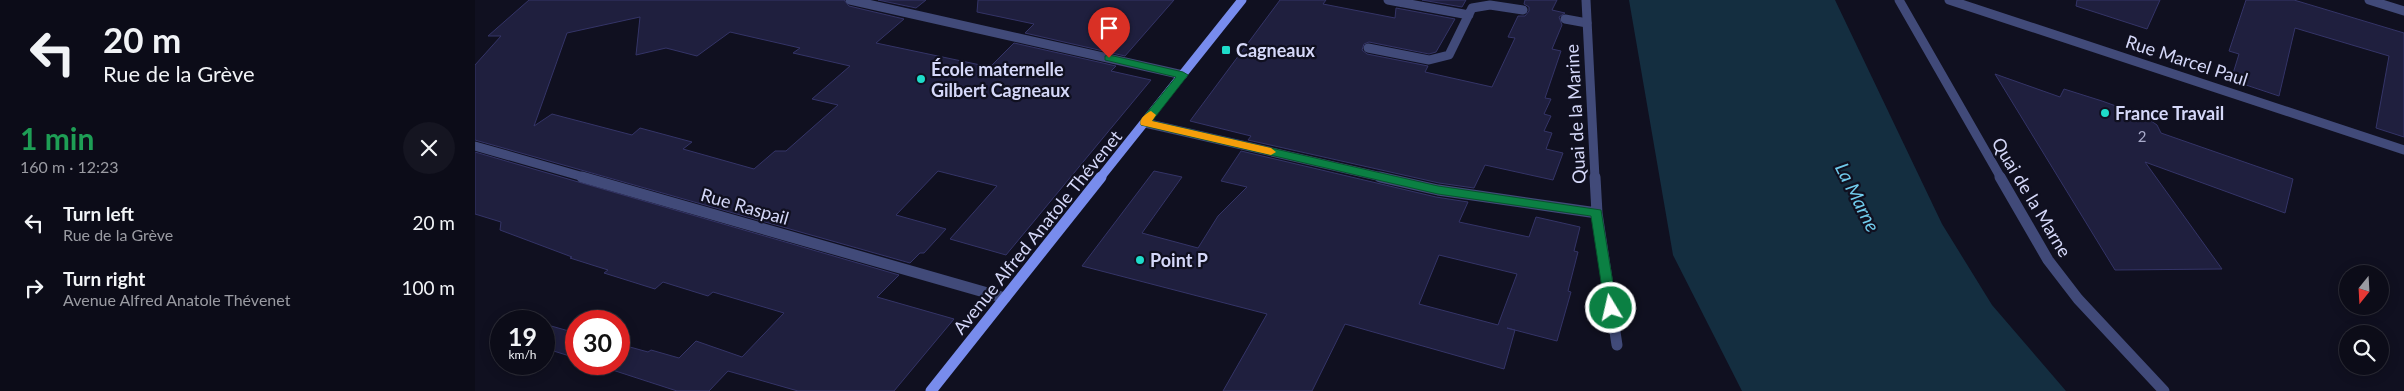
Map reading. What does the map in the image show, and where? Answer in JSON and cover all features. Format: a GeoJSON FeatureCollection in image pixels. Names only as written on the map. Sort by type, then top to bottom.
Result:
{"type":"FeatureCollection","features":[{"type":"Feature","properties":{"kind":"main road","name":"Avenue Alfred Anatole Thévenet"},"geometry":{"type":"LineString","coordinates":[[931,391],[1242,0]]}},
{"type":"Feature","properties":{"kind":"street"},"geometry":{"type":"LineString","coordinates":[[850,0],[1183,75]]}},
{"type":"Feature","properties":{"kind":"street"},"geometry":{"type":"LineString","coordinates":[[1388,0],[1469,15]]}},
{"type":"Feature","properties":{"kind":"street","name":"Quai de la Marine"},"geometry":{"type":"LineString","coordinates":[[1586,0],[1597,213],[1617,345]]}},
{"type":"Feature","properties":{"kind":"street","name":"Quai de la Marne"},"geometry":{"type":"LineString","coordinates":[[1899,0],[2048,260],[2078,299],[2164,391]]}},
{"type":"Feature","properties":{"kind":"street","name":"Rue Marcel Paul"},"geometry":{"type":"LineString","coordinates":[[1949,0],[1957,1],[2404,150]]}},
{"type":"Feature","properties":{"kind":"street"},"geometry":{"type":"LineString","coordinates":[[2369,0],[2404,11]]}},
{"type":"Feature","properties":{"kind":"street"},"geometry":{"type":"LineString","coordinates":[[1368,48],[1429,60],[1449,56],[1472,8],[1481,4],[1523,10]]}},
{"type":"Feature","properties":{"kind":"street"},"geometry":{"type":"LineString","coordinates":[[1565,19],[1587,23]]}},
{"type":"Feature","properties":{"kind":"street"},"geometry":{"type":"LineString","coordinates":[[1145,123],[1438,190],[1597,213]]}},
{"type":"Feature","properties":{"kind":"street","name":"Rue Raspail"},"geometry":{"type":"LineString","coordinates":[[475,146],[1005,298]]}},
{"type":"Feature","properties":{"kind":"water","name":"La Marne"},"geometry":{"type":"Polygon","coordinates":[[[1629,0],[1835,0],[1942,224],[1992,305],[2066,391],[1742,391],[1673,255],[1629,0]]]}},
{"type":"Feature","properties":{"kind":"building"},"geometry":{"type":"Polygon","coordinates":[[[529,0],[844,0],[849,6],[904,19],[876,43],[990,67],[1014,43],[1116,66],[1111,71],[1151,80],[1006,255],[950,239],[997,186],[938,171],[896,215],[946,229],[924,253],[920,253],[910,263],[475,140],[475,65],[501,36],[488,36],[529,0]],[[640,17],[567,33],[534,126],[552,114],[632,135],[640,128],[692,142],[683,149],[754,169],[775,151],[786,151],[838,105],[812,99],[850,66],[793,53],[800,48],[730,32],[697,56],[666,48],[636,55],[640,17]]]}},
{"type":"Feature","properties":{"kind":"building"},"geometry":{"type":"Polygon","coordinates":[[[878,0],[926,0],[916,8],[878,0]]]}},
{"type":"Feature","properties":{"kind":"building"},"geometry":{"type":"Polygon","coordinates":[[[978,0],[1174,0],[1125,56],[1025,33],[1034,24],[977,12],[978,0]]]}},
{"type":"Feature","properties":{"kind":"building"},"geometry":{"type":"Polygon","coordinates":[[[1280,0],[1326,0],[1323,4],[1395,18],[1396,8],[1455,19],[1436,52],[1429,54],[1369,42],[1364,44],[1362,50],[1367,54],[1428,66],[1425,72],[1492,87],[1515,38],[1508,37],[1518,16],[1525,16],[1529,11],[1529,7],[1524,4],[1525,0],[1557,0],[1552,10],[1565,13],[1559,17],[1562,25],[1552,49],[1561,51],[1545,98],[1551,99],[1544,114],[1551,116],[1544,131],[1552,133],[1546,149],[1563,153],[1553,180],[1485,165],[1474,188],[1439,183],[1248,140],[1251,136],[1190,121],[1280,0]]]}},
{"type":"Feature","properties":{"kind":"building"},"geometry":{"type":"Polygon","coordinates":[[[1422,0],[1466,0],[1462,7],[1422,0]]]}},
{"type":"Feature","properties":{"kind":"building"},"geometry":{"type":"Polygon","coordinates":[[[2077,0],[2160,0],[2147,29],[2076,6],[2077,0]]]}},
{"type":"Feature","properties":{"kind":"building"},"geometry":{"type":"Polygon","coordinates":[[[2246,0],[2294,0],[2404,33],[2404,137],[2376,128],[2389,56],[2295,28],[2279,96],[2231,80],[2239,54],[2229,51],[2246,0]]]}},
{"type":"Feature","properties":{"kind":"building"},"geometry":{"type":"Polygon","coordinates":[[[1995,74],[2060,97],[2064,89],[2102,101],[2144,116],[2157,125],[2161,133],[2293,179],[2285,213],[2145,162],[2222,269],[2115,270],[1995,74]]]}},
{"type":"Feature","properties":{"kind":"building"},"geometry":{"type":"Polygon","coordinates":[[[1241,151],[1436,197],[1468,202],[1459,222],[1529,237],[1536,217],[1580,227],[1574,251],[1578,252],[1568,291],[1571,292],[1557,341],[1515,330],[1504,369],[1345,324],[1312,391],[1223,391],[1267,314],[1082,266],[1154,171],[1182,177],[1142,233],[1198,248],[1218,216],[1247,187],[1221,181],[1241,151]],[[1439,255],[1419,304],[1498,325],[1517,274],[1439,255]]]}},
{"type":"Feature","properties":{"kind":"building"},"geometry":{"type":"Polygon","coordinates":[[[475,152],[899,275],[877,297],[954,319],[894,391],[798,391],[728,371],[709,391],[677,391],[628,375],[630,375],[630,347],[648,352],[651,350],[679,358],[696,341],[742,357],[784,313],[713,292],[708,296],[663,282],[655,289],[604,273],[608,270],[570,258],[572,257],[500,230],[501,222],[475,214],[475,152]]]}},
{"type":"Feature","properties":{"kind":"building"},"geometry":{"type":"Polygon","coordinates":[[[555,327],[565,330],[565,355],[555,351],[555,327]]]}},
{"type":"Feature","properties":{"kind":"slow traffic"},"geometry":{"type":"LineString","coordinates":[[1151,115],[1145,123],[1271,152]]}},
{"type":"Feature","properties":{"kind":"place","name":"Cagneaux"},"geometry":{"type":"Point","coordinates":[1226,50]}},
{"type":"Feature","properties":{"kind":"place","name":"École maternelle Gilbert Cagneaux"},"geometry":{"type":"Point","coordinates":[921,79]}},
{"type":"Feature","properties":{"kind":"place","name":"France Travail"},"geometry":{"type":"Point","coordinates":[2105,113]}},
{"type":"Feature","properties":{"kind":"place","name":"Point P"},"geometry":{"type":"Point","coordinates":[1140,260]}},
{"type":"Feature","properties":{"kind":"route"},"geometry":{"type":"LineString","coordinates":[[1109,58],[1183,75],[1145,123],[1438,190],[1597,213],[1611,308]]}}]}
